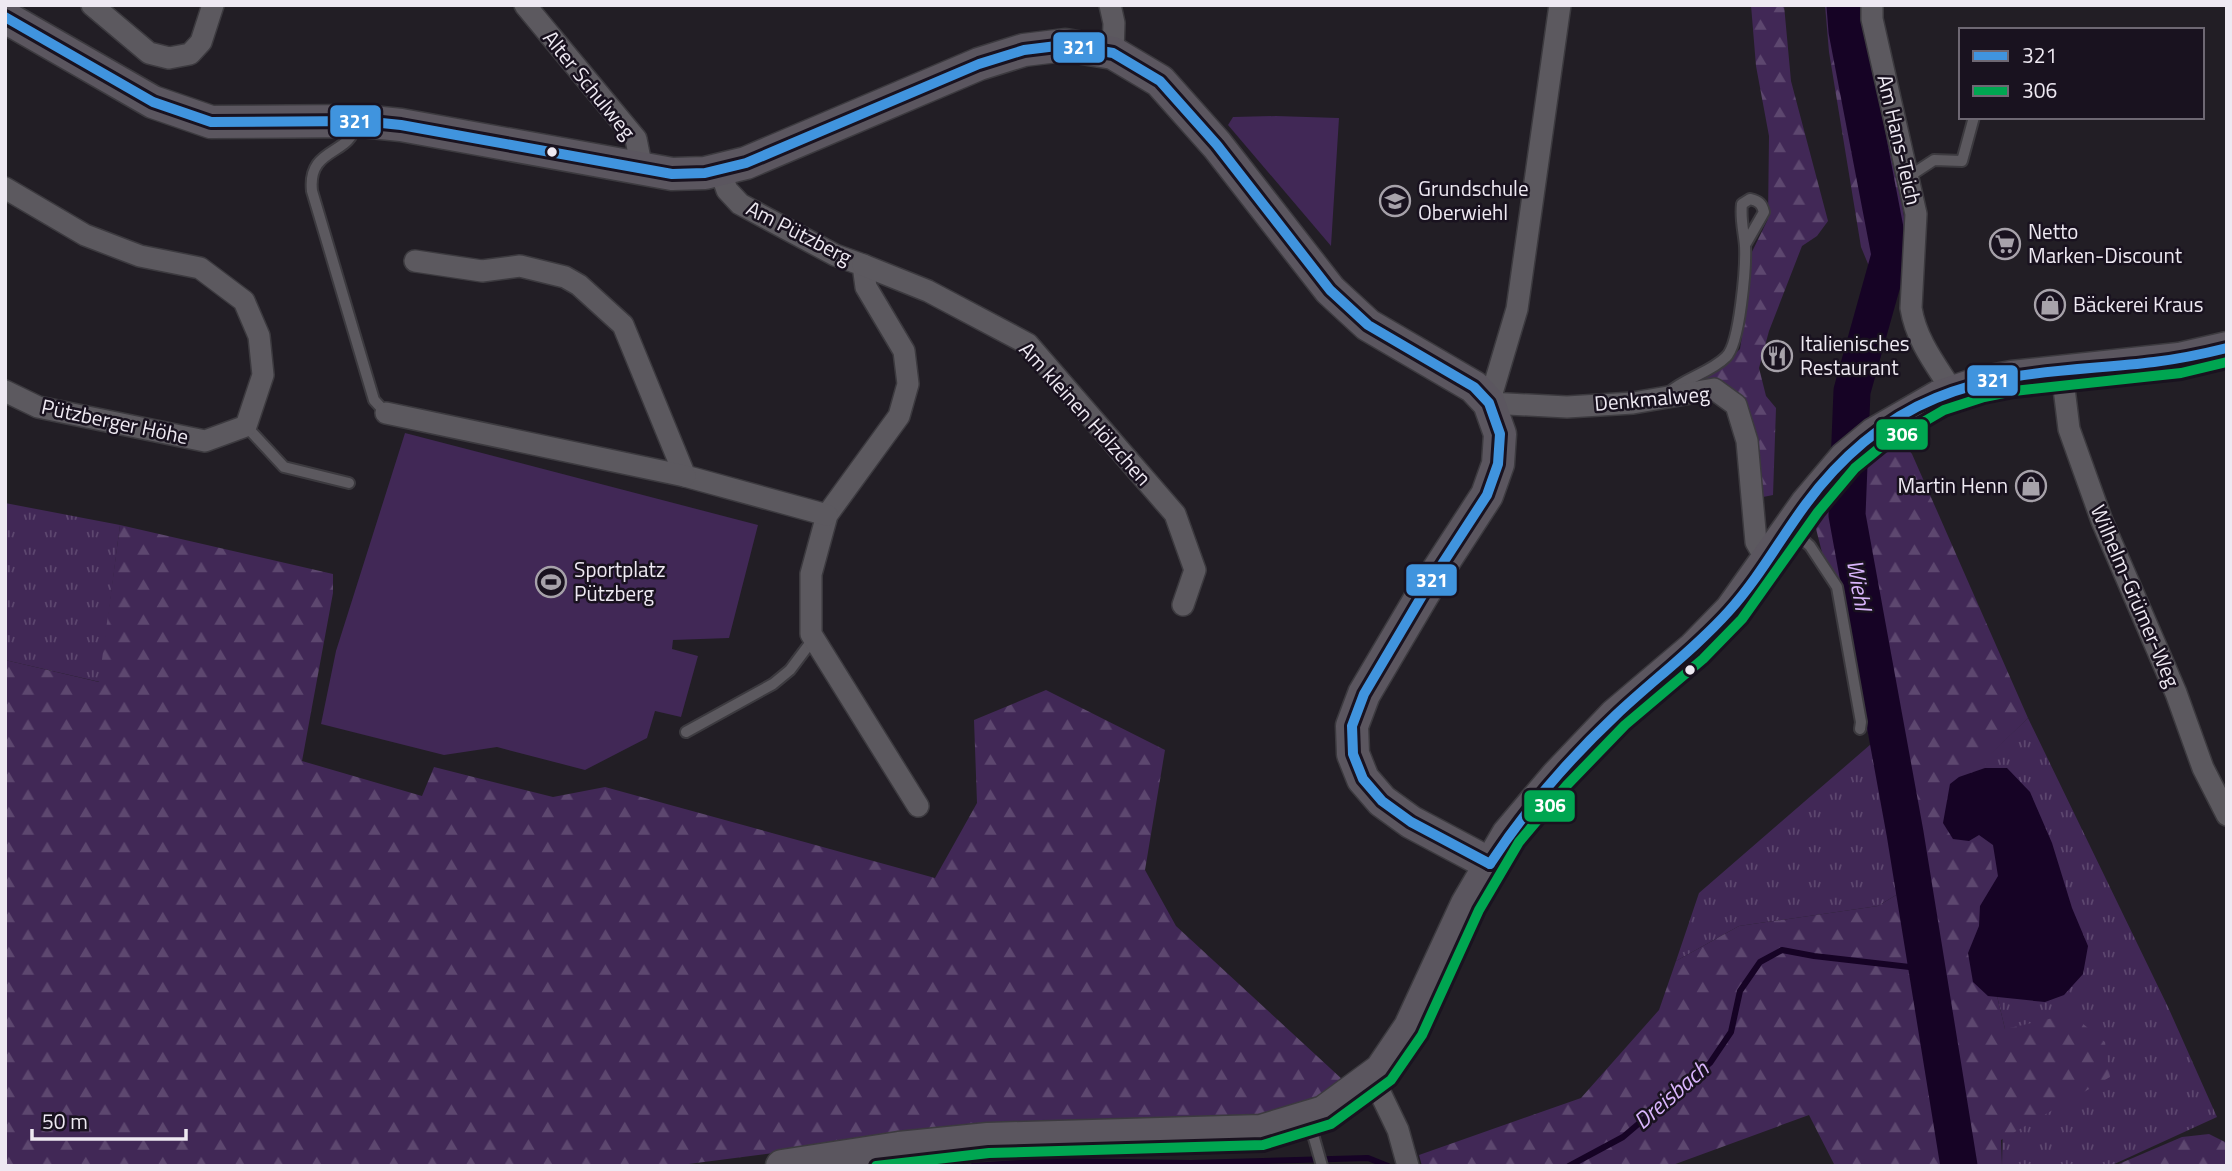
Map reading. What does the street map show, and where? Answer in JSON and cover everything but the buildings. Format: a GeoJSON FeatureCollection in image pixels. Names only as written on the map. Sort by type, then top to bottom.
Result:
{"type":"FeatureCollection","features":[{"type":"Feature","properties":{"kind":"main road"},"geometry":{"type":"LineString","coordinates":[[5,17],[153,102],[211,122],[356,121],[401,125],[682,175],[746,163],[979,64],[1024,50],[1065,45],[1113,53],[1160,81],[1217,145],[1330,290],[1368,325],[1474,387],[1489,403],[1500,434],[1498,464],[1487,495],[1426,589],[1364,694],[1352,726],[1353,754],[1363,779],[1382,801],[1411,822],[1490,864]]}},
{"type":"Feature","properties":{"kind":"main road"},"geometry":{"type":"LineString","coordinates":[[782,1166],[900,1148],[988,1139],[1261,1131],[1311,1133],[1324,1112],[1381,1070],[1410,1027],[1467,904],[1508,834],[1557,775],[1615,715],[1694,648],[1731,610],[1823,483],[1845,458],[1874,434],[1920,405],[1953,392],[2012,377],[2179,359],[2227,348]]}},
{"type":"Feature","properties":{"kind":"street"},"geometry":{"type":"LineString","coordinates":[[92,5],[149,53],[169,58],[190,54],[201,42],[213,5]]}},
{"type":"Feature","properties":{"kind":"street","name":"Alter Schulweg"},"geometry":{"type":"LineString","coordinates":[[525,5],[636,139],[642,169]]}},
{"type":"Feature","properties":{"kind":"street"},"geometry":{"type":"LineString","coordinates":[[1110,5],[1114,23],[1113,53]]}},
{"type":"Feature","properties":{"kind":"street"},"geometry":{"type":"LineString","coordinates":[[1489,403],[1517,309],[1560,5]]}},
{"type":"Feature","properties":{"kind":"street","name":"Am Hans-Teich"},"geometry":{"type":"LineString","coordinates":[[1872,5],[1874,32],[1916,214],[1912,308],[1914,323],[1922,343],[1953,392]]}},
{"type":"Feature","properties":{"kind":"street","name":"Am Pützberg"},"geometry":{"type":"LineString","coordinates":[[720,170],[727,190],[740,204],[835,255],[863,265],[866,287],[904,351],[908,384],[899,416],[827,515],[811,574],[811,634],[918,806]]}},
{"type":"Feature","properties":{"kind":"street"},"geometry":{"type":"LineString","coordinates":[[5,188],[85,235],[140,256],[200,268],[244,301],[259,336],[263,375],[246,426]]}},
{"type":"Feature","properties":{"kind":"street"},"geometry":{"type":"LineString","coordinates":[[415,261],[482,271],[520,266],[565,277],[579,285],[622,325],[685,476]]}},
{"type":"Feature","properties":{"kind":"street","name":"Am kleinen Hölzchen"},"geometry":{"type":"LineString","coordinates":[[863,265],[928,291],[1028,344],[1175,514],[1195,569],[1183,605]]}},
{"type":"Feature","properties":{"kind":"street","name":"Wilhelm-Grümer-Weg"},"geometry":{"type":"LineString","coordinates":[[2062,372],[2069,429],[2102,521],[2176,693],[2203,768],[2227,815]]}},
{"type":"Feature","properties":{"kind":"street","name":"Denkmalweg"},"geometry":{"type":"LineString","coordinates":[[1489,403],[1567,407],[1633,402],[1714,389],[1736,405],[1747,441],[1756,542],[1770,557]]}},
{"type":"Feature","properties":{"kind":"street","name":"Pützberger Höhe"},"geometry":{"type":"LineString","coordinates":[[5,391],[38,407],[205,441],[246,426]]}},
{"type":"Feature","properties":{"kind":"street"},"geometry":{"type":"LineString","coordinates":[[386,413],[685,476],[827,515]]}},
{"type":"Feature","properties":{"kind":"street"},"geometry":{"type":"LineString","coordinates":[[1373,1078],[1398,1130],[1408,1166]]}},
{"type":"Feature","properties":{"kind":"lane"},"geometry":{"type":"LineString","coordinates":[[1909,177],[1934,160],[1962,161],[1973,119]]}},
{"type":"Feature","properties":{"kind":"lane"},"geometry":{"type":"LineString","coordinates":[[356,121],[355,134],[350,140],[321,157],[310,178],[374,400],[386,413]]}},
{"type":"Feature","properties":{"kind":"lane"},"geometry":{"type":"LineString","coordinates":[[1662,398],[1678,384],[1721,361],[1732,350],[1741,305],[1745,246]]}},
{"type":"Feature","properties":{"kind":"lane"},"geometry":{"type":"LineString","coordinates":[[246,426],[284,467],[349,483]]}},
{"type":"Feature","properties":{"kind":"lane"},"geometry":{"type":"LineString","coordinates":[[1790,528],[1810,546],[1837,587],[1857,697],[1860,729]]}},
{"type":"Feature","properties":{"kind":"lane"},"geometry":{"type":"LineString","coordinates":[[686,732],[773,684],[790,670],[814,638]]}},
{"type":"Feature","properties":{"kind":"lane"},"geometry":{"type":"LineString","coordinates":[[1311,1133],[1322,1165]]}},
{"type":"Feature","properties":{"kind":"green space"},"geometry":{"type":"Polygon","coordinates":[[[1751,5],[1784,5],[1791,81],[1828,221],[1817,236],[1802,246],[1769,331],[1759,368],[1766,396],[1776,408],[1773,495],[1758,498],[1739,405],[1682,387],[1720,368],[1740,349],[1748,260],[1768,219],[1769,136],[1756,66],[1751,5]]]}},
{"type":"Feature","properties":{"kind":"green space"},"geometry":{"type":"Polygon","coordinates":[[[1825,5],[1862,5],[1862,33],[1902,204],[1909,248],[1888,312],[1861,247],[1829,52],[1825,5]]]}},
{"type":"Feature","properties":{"kind":"green space"},"geometry":{"type":"Polygon","coordinates":[[[1233,117],[1339,118],[1331,246],[1228,125],[1233,117]]]}},
{"type":"Feature","properties":{"kind":"green space","name":"Sportplatz Pützberg"},"geometry":{"type":"Polygon","coordinates":[[[405,433],[758,525],[729,638],[673,640],[672,649],[698,656],[681,717],[655,711],[647,738],[585,770],[497,747],[444,755],[321,724],[336,651],[405,433]]]}},
{"type":"Feature","properties":{"kind":"green space"},"geometry":{"type":"Polygon","coordinates":[[[1902,441],[1912,454],[2028,718],[1985,760],[1992,872],[1985,946],[2005,1029],[2071,1014],[2105,1042],[2110,1077],[2001,1140],[2002,1166],[1835,1166],[1809,1115],[1670,1166],[1422,1166],[1419,1155],[1581,1098],[1659,1010],[1676,961],[1739,926],[1878,906],[1921,880],[1871,744],[1814,521],[1842,485],[1864,463],[1876,453],[1902,441]]]}},
{"type":"Feature","properties":{"kind":"green space"},"geometry":{"type":"Polygon","coordinates":[[[5,503],[120,525],[100,682],[5,660],[5,503]]]}},
{"type":"Feature","properties":{"kind":"green space"},"geometry":{"type":"Polygon","coordinates":[[[120,525],[333,574],[333,593],[302,761],[422,796],[434,767],[553,797],[605,787],[935,878],[977,803],[974,720],[1046,690],[1165,750],[1145,870],[1176,926],[1343,1080],[1302,1107],[1257,1121],[1167,1125],[1013,1122],[673,1166],[5,1166],[5,660],[99,682],[120,525]]]}},
{"type":"Feature","properties":{"kind":"green space"},"geometry":{"type":"Polygon","coordinates":[[[2028,718],[2168,1007],[2217,1117],[2110,1166],[2002,1166],[2005,1029],[1985,946],[1985,759],[2028,718]]]}},
{"type":"Feature","properties":{"kind":"green space"},"geometry":{"type":"Polygon","coordinates":[[[1871,744],[1921,880],[1878,906],[1739,926],[1676,961],[1699,893],[1871,744]]]}},
{"type":"Feature","properties":{"kind":"green space"},"geometry":{"type":"Polygon","coordinates":[[[2209,1134],[2227,1143],[2227,1166],[2114,1166],[2182,1137],[2209,1134]]]}},
{"type":"Feature","properties":{"kind":"shaded area"},"geometry":{"type":"Polygon","coordinates":[[[1985,768],[2007,768],[2030,792],[2052,843],[2072,908],[2088,946],[2083,974],[2064,995],[2045,1002],[1988,996],[1973,982],[1968,953],[1979,926],[1980,906],[1998,876],[1993,845],[1979,835],[1969,841],[1953,839],[1943,823],[1950,784],[1959,777],[1985,768]]]}},
{"type":"Feature","properties":{"kind":"waterway","name":"Wiehl"},"geometry":{"type":"LineString","coordinates":[[1845,5],[1847,31],[1890,255],[1852,391],[1847,515],[1905,833],[1959,1166]]}},
{"type":"Feature","properties":{"kind":"waterway","name":"Dreisbach"},"geometry":{"type":"LineString","coordinates":[[1569,1166],[1623,1137],[1710,1063],[1731,1032],[1740,991],[1760,962],[1782,950],[1927,969]]}},
{"type":"Feature","properties":{"kind":"waterway","name":"Dreisbach"},"geometry":{"type":"LineString","coordinates":[[973,1166],[1048,1161],[1191,1163],[1368,1158],[1388,1166]]}},
{"type":"Feature","properties":{"kind":"transit line","name":"321"},"geometry":{"type":"LineString","coordinates":[[5,17],[153,102],[211,122],[362,121],[401,125],[672,174],[705,173],[746,163],[979,64],[1024,50],[1065,45],[1113,53],[1160,81],[1217,145],[1330,290],[1368,325],[1474,387],[1489,403],[1500,434],[1498,464],[1487,495],[1426,589],[1364,694],[1352,726],[1353,754],[1363,779],[1382,801],[1411,822],[1490,864]]}},
{"type":"Feature","properties":{"kind":"transit line","name":"321"},"geometry":{"type":"LineString","coordinates":[[1490,864],[1533,805],[1581,750],[1729,611],[1796,517],[1833,471],[1864,442],[1898,417],[1936,398],[1989,381],[2044,372],[2163,361],[2227,348]]}},
{"type":"Feature","properties":{"kind":"transit line","name":"306"},"geometry":{"type":"LineString","coordinates":[[876,1166],[989,1153],[1263,1145],[1331,1124],[1391,1080],[1422,1035],[1479,910],[1519,842],[1567,785],[1625,725],[1703,659],[1742,619],[1818,512],[1855,468],[1882,446],[1944,410],[1984,397],[2014,391],[2181,373],[2227,362]]}},
{"type":"Feature","properties":{"kind":"place","name":"Grundschule Oberwiehl"},"geometry":{"type":"Point","coordinates":[1395,201]}},
{"type":"Feature","properties":{"kind":"place","name":"Netto Marken-Discount"},"geometry":{"type":"Point","coordinates":[2005,244]}},
{"type":"Feature","properties":{"kind":"place","name":"Bäckerei Kraus"},"geometry":{"type":"Point","coordinates":[2050,305]}},
{"type":"Feature","properties":{"kind":"place","name":"Italienisches Restaurant"},"geometry":{"type":"Point","coordinates":[1777,356]}},
{"type":"Feature","properties":{"kind":"place","name":"Martin Henn"},"geometry":{"type":"Point","coordinates":[2031,486]}},
{"type":"Feature","properties":{"kind":"place","name":"Sportplatz Pützberg"},"geometry":{"type":"Point","coordinates":[551,582]}}]}
